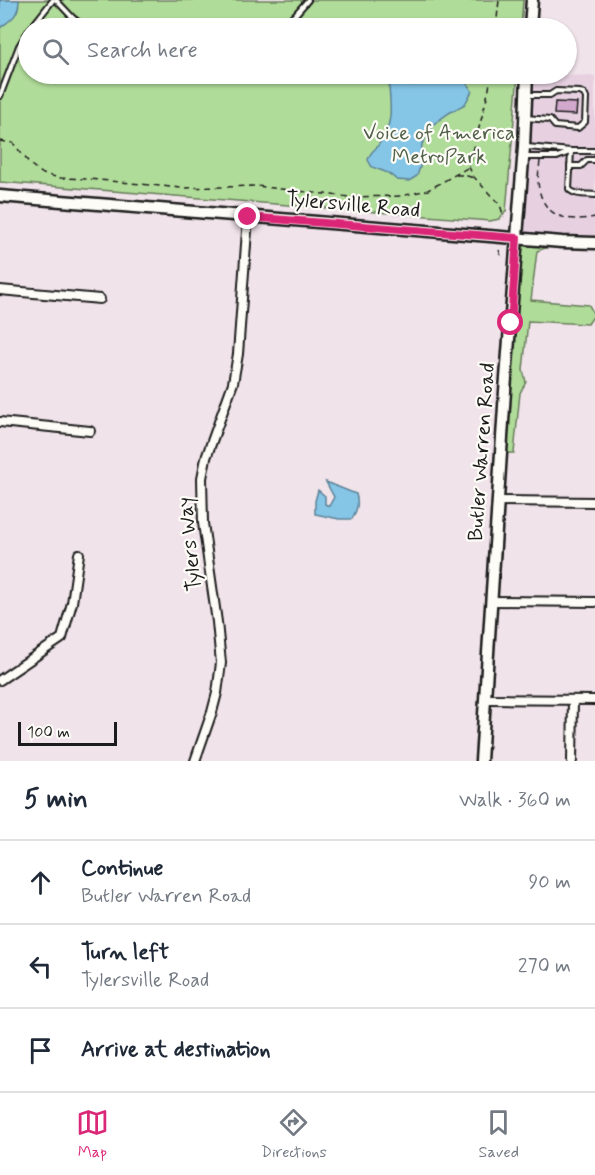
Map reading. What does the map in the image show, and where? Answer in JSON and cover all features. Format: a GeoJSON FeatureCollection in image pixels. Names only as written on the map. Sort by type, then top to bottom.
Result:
{"type":"FeatureCollection","features":[{"type":"Feature","properties":{"kind":"main road"},"geometry":{"type":"LineString","coordinates":[[531,18],[532,0]]}},
{"type":"Feature","properties":{"kind":"main road","name":"Butler Warren Road"},"geometry":{"type":"LineString","coordinates":[[481,761],[527,84]]}},
{"type":"Feature","properties":{"kind":"main road","name":"Tylersville Road"},"geometry":{"type":"LineString","coordinates":[[0,196],[595,243]]}},
{"type":"Feature","properties":{"kind":"street","name":"Tylers Way"},"geometry":{"type":"LineString","coordinates":[[195,761],[218,693],[221,663],[218,622],[203,523],[202,478],[206,458],[233,383],[241,320],[248,217]]}},
{"type":"Feature","properties":{"kind":"street"},"geometry":{"type":"LineString","coordinates":[[0,290],[100,299]]}},
{"type":"Feature","properties":{"kind":"street"},"geometry":{"type":"LineString","coordinates":[[0,422],[90,430]]}},
{"type":"Feature","properties":{"kind":"street"},"geometry":{"type":"LineString","coordinates":[[499,501],[595,502]]}},
{"type":"Feature","properties":{"kind":"street"},"geometry":{"type":"LineString","coordinates":[[0,680],[62,638],[72,603],[79,554]]}},
{"type":"Feature","properties":{"kind":"street"},"geometry":{"type":"LineString","coordinates":[[492,601],[595,602]]}},
{"type":"Feature","properties":{"kind":"street"},"geometry":{"type":"LineString","coordinates":[[486,699],[595,700]]}},
{"type":"Feature","properties":{"kind":"street"},"geometry":{"type":"LineString","coordinates":[[572,761],[573,700]]}},
{"type":"Feature","properties":{"kind":"lane"},"geometry":{"type":"LineString","coordinates":[[40,18],[55,0],[73,18]]}},
{"type":"Feature","properties":{"kind":"lane"},"geometry":{"type":"LineString","coordinates":[[291,18],[308,0]]}},
{"type":"Feature","properties":{"kind":"lane"},"geometry":{"type":"LineString","coordinates":[[0,96],[18,51]]}},
{"type":"Feature","properties":{"kind":"lane"},"geometry":{"type":"LineString","coordinates":[[525,118],[550,120],[555,126],[578,128],[585,122],[586,98],[580,92],[556,91],[550,95],[526,95]]}},
{"type":"Feature","properties":{"kind":"lane"},"geometry":{"type":"LineString","coordinates":[[523,152],[595,151]]}},
{"type":"Feature","properties":{"kind":"lane"},"geometry":{"type":"LineString","coordinates":[[523,152],[541,157],[557,157],[571,152]]}},
{"type":"Feature","properties":{"kind":"lane"},"geometry":{"type":"LineString","coordinates":[[571,152],[569,189],[574,194],[595,195]]}},
{"type":"Feature","properties":{"kind":"lane"},"geometry":{"type":"LineString","coordinates":[[570,166],[581,166],[587,160],[595,160]]}},
{"type":"Feature","properties":{"kind":"path"},"geometry":{"type":"LineString","coordinates":[[497,18],[499,0]]}},
{"type":"Feature","properties":{"kind":"path"},"geometry":{"type":"LineString","coordinates":[[490,84],[469,167],[475,178],[500,205],[504,217]]}},
{"type":"Feature","properties":{"kind":"path"},"geometry":{"type":"LineString","coordinates":[[0,141],[13,143],[31,165],[43,174],[61,178],[181,188],[257,186],[349,197],[401,196],[429,190],[469,167]]}},
{"type":"Feature","properties":{"kind":"path"},"geometry":{"type":"LineString","coordinates":[[541,157],[539,188],[542,199],[549,209],[558,216],[571,219],[581,220],[595,217]]}},
{"type":"Feature","properties":{"kind":"path"},"geometry":{"type":"LineString","coordinates":[[454,175],[475,178]]}},
{"type":"Feature","properties":{"kind":"path"},"geometry":{"type":"LineString","coordinates":[[500,250],[501,256]]}},
{"type":"Feature","properties":{"kind":"shaded area"},"geometry":{"type":"Polygon","coordinates":[[[577,75],[595,76],[595,243],[517,238],[526,84],[577,84],[577,75]]]}},
{"type":"Feature","properties":{"kind":"green space","name":"Voice of America MetroPark"},"geometry":{"type":"Polygon","coordinates":[[[0,0],[523,0],[522,18],[18,18],[18,84],[517,84],[506,211],[499,219],[490,221],[0,182],[0,0]]]}},
{"type":"Feature","properties":{"kind":"green space"},"geometry":{"type":"Polygon","coordinates":[[[517,238],[562,242],[537,251],[531,300],[589,305],[594,315],[588,324],[528,321],[523,370],[526,382],[520,393],[514,453],[502,453],[517,238]]]}},
{"type":"Feature","properties":{"kind":"water"},"geometry":{"type":"Polygon","coordinates":[[[0,0],[19,0],[19,5],[16,13],[0,28],[0,0]]]}},
{"type":"Feature","properties":{"kind":"water"},"geometry":{"type":"Polygon","coordinates":[[[391,84],[467,84],[472,91],[465,104],[435,123],[422,144],[417,176],[409,181],[397,180],[388,173],[372,167],[368,160],[387,130],[390,110],[389,87],[391,84]]]}},
{"type":"Feature","properties":{"kind":"water"},"geometry":{"type":"Polygon","coordinates":[[[326,482],[356,494],[357,507],[352,519],[315,514],[318,490],[325,496],[325,504],[329,506],[334,497],[326,482]]]}},
{"type":"Feature","properties":{"kind":"building"},"geometry":{"type":"Polygon","coordinates":[[[555,102],[577,103],[576,115],[554,114],[555,102]]]}},
{"type":"Feature","properties":{"kind":"route"},"geometry":{"type":"LineString","coordinates":[[248,217],[517,238],[511,323]]}}]}
